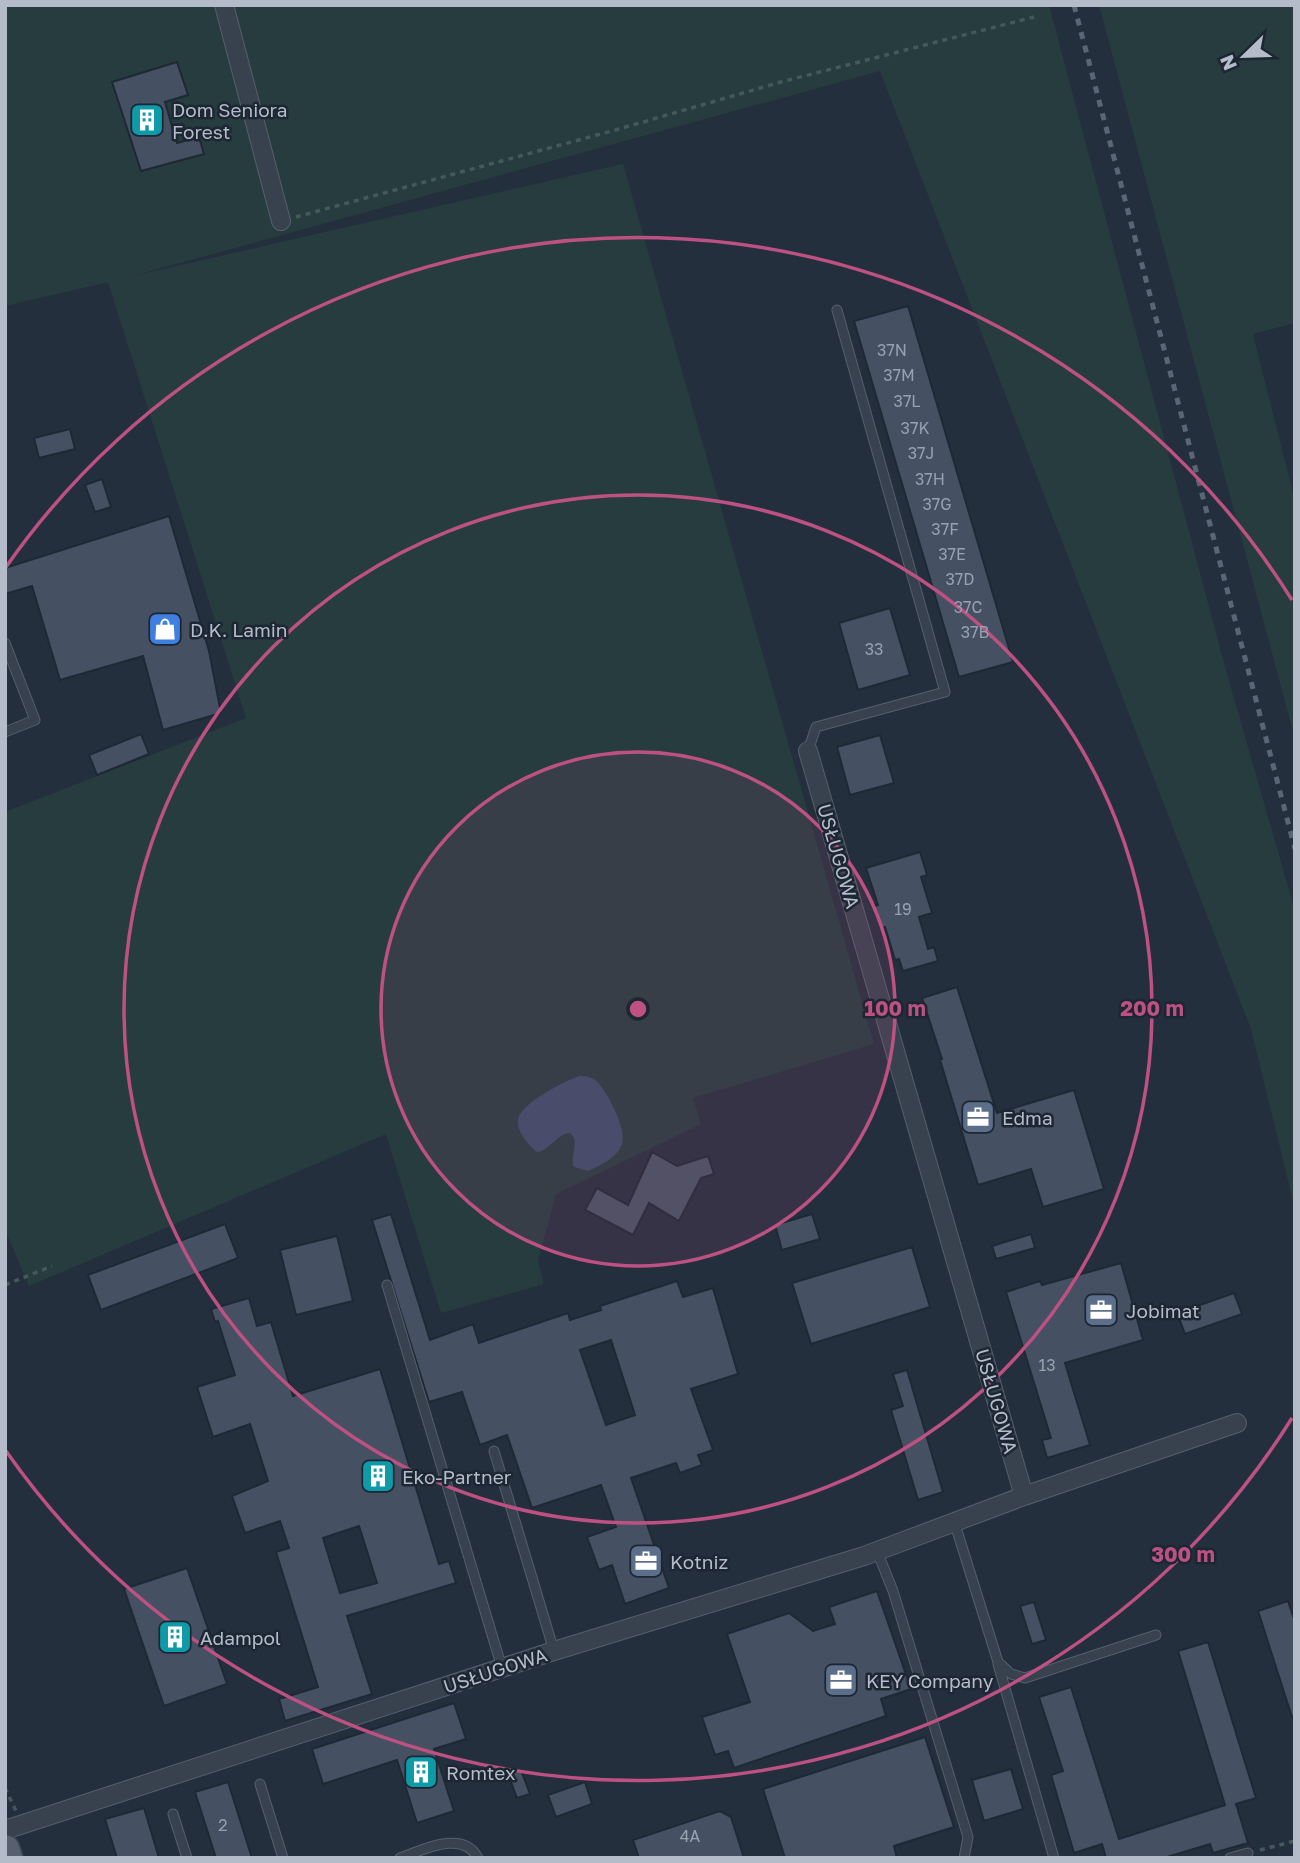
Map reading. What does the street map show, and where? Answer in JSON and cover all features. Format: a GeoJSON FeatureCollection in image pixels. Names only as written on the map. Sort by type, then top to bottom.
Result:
{"type":"FeatureCollection","features":[{"type":"Feature","properties":{"kind":"main road"},"geometry":{"type":"LineString","coordinates":[[5,1849],[8,1858]]}},
{"type":"Feature","properties":{"kind":"street"},"geometry":{"type":"LineString","coordinates":[[224,5],[281,220]]}},
{"type":"Feature","properties":{"kind":"street","name":"USŁUGOWA"},"geometry":{"type":"LineString","coordinates":[[808,751],[1024,1496]]}},
{"type":"Feature","properties":{"kind":"street","name":"USŁUGOWA"},"geometry":{"type":"LineString","coordinates":[[5,1830],[554,1651],[877,1551],[1024,1496],[1237,1423]]}},
{"type":"Feature","properties":{"kind":"lane","name":"USŁUGOWA"},"geometry":{"type":"LineString","coordinates":[[808,751],[816,727],[945,692],[837,310]]}},
{"type":"Feature","properties":{"kind":"lane"},"geometry":{"type":"LineString","coordinates":[[5,643],[36,720],[5,732]]}},
{"type":"Feature","properties":{"kind":"lane"},"geometry":{"type":"LineString","coordinates":[[387,1284],[502,1668]]}},
{"type":"Feature","properties":{"kind":"lane"},"geometry":{"type":"LineString","coordinates":[[494,1451],[554,1651]]}},
{"type":"Feature","properties":{"kind":"lane"},"geometry":{"type":"LineString","coordinates":[[954,1521],[1054,1858]]}},
{"type":"Feature","properties":{"kind":"lane"},"geometry":{"type":"LineString","coordinates":[[877,1551],[892,1591],[968,1837],[964,1858]]}},
{"type":"Feature","properties":{"kind":"lane"},"geometry":{"type":"LineString","coordinates":[[998,1662],[1011,1674],[1025,1678],[1156,1635]]}},
{"type":"Feature","properties":{"kind":"lane"},"geometry":{"type":"LineString","coordinates":[[260,1784],[283,1858]]}},
{"type":"Feature","properties":{"kind":"lane"},"geometry":{"type":"LineString","coordinates":[[173,1814],[187,1858]]}},
{"type":"Feature","properties":{"kind":"lane"},"geometry":{"type":"LineString","coordinates":[[401,1858],[445,1843],[473,1849],[478,1858]]}},
{"type":"Feature","properties":{"kind":"lane"},"geometry":{"type":"LineString","coordinates":[[1230,1858],[1248,1853]]}},
{"type":"Feature","properties":{"kind":"path"},"geometry":{"type":"LineString","coordinates":[[281,220],[620,130],[781,82],[1034,17]]}},
{"type":"Feature","properties":{"kind":"path"},"geometry":{"type":"LineString","coordinates":[[5,1285],[52,1266]]}},
{"type":"Feature","properties":{"kind":"path"},"geometry":{"type":"LineString","coordinates":[[1248,1853],[1295,1841]]}},
{"type":"Feature","properties":{"kind":"green space"},"geometry":{"type":"Polygon","coordinates":[[[5,5],[1049,5],[1225,667],[1295,911],[1295,1209],[1251,1029],[880,71],[133,276],[623,164],[874,1044],[693,1098],[701,1124],[556,1194],[538,1261],[544,1284],[441,1313],[386,1134],[29,1286],[5,1230],[5,812],[246,718],[108,282],[5,306],[5,5]]]}},
{"type":"Feature","properties":{"kind":"green space"},"geometry":{"type":"Polygon","coordinates":[[[1099,5],[1295,5],[1295,323],[1253,334],[1295,501],[1295,739],[1099,5]]]}},
{"type":"Feature","properties":{"kind":"water"},"geometry":{"type":"Polygon","coordinates":[[[579,1076],[587,1076],[600,1084],[619,1119],[623,1137],[620,1149],[612,1157],[588,1171],[574,1167],[575,1140],[570,1133],[537,1152],[524,1138],[518,1125],[520,1114],[534,1100],[579,1076]]]}},
{"type":"Feature","properties":{"kind":"building","name":"Dom Seniora Forest"},"geometry":{"type":"Polygon","coordinates":[[[177,62],[188,95],[165,102],[177,143],[199,137],[204,154],[141,171],[112,82],[177,62]]]}},
{"type":"Feature","properties":{"kind":"building"},"geometry":{"type":"Polygon","coordinates":[[[908,306],[1013,662],[959,677],[854,321],[908,306]]]}},
{"type":"Feature","properties":{"kind":"building"},"geometry":{"type":"Polygon","coordinates":[[[70,429],[75,449],[39,458],[34,438],[70,429]]]}},
{"type":"Feature","properties":{"kind":"building"},"geometry":{"type":"Polygon","coordinates":[[[102,479],[111,507],[95,512],[85,485],[102,479]]]}},
{"type":"Feature","properties":{"kind":"building"},"geometry":{"type":"Polygon","coordinates":[[[169,516],[209,651],[221,713],[163,730],[143,656],[60,680],[32,586],[5,594],[5,568],[169,516]]]}},
{"type":"Feature","properties":{"kind":"building"},"geometry":{"type":"Polygon","coordinates":[[[890,608],[910,675],[858,690],[839,623],[890,608]]]}},
{"type":"Feature","properties":{"kind":"building"},"geometry":{"type":"Polygon","coordinates":[[[141,734],[149,754],[97,775],[89,755],[141,734]]]}},
{"type":"Feature","properties":{"kind":"building"},"geometry":{"type":"Polygon","coordinates":[[[880,735],[894,783],[850,795],[837,747],[880,735]]]}},
{"type":"Feature","properties":{"kind":"building"},"geometry":{"type":"Polygon","coordinates":[[[920,852],[927,875],[921,877],[932,913],[919,917],[928,949],[934,947],[938,961],[903,971],[899,959],[895,960],[885,927],[881,928],[874,906],[878,905],[866,868],[920,852]]]}},
{"type":"Feature","properties":{"kind":"building"},"geometry":{"type":"Polygon","coordinates":[[[957,987],[997,1113],[1074,1090],[1104,1189],[1043,1207],[1031,1169],[978,1185],[922,998],[957,987]]]}},
{"type":"Feature","properties":{"kind":"building"},"geometry":{"type":"Polygon","coordinates":[[[652,1152],[677,1166],[708,1156],[714,1174],[701,1178],[679,1221],[649,1203],[633,1235],[585,1210],[597,1188],[628,1205],[652,1152]]]}},
{"type":"Feature","properties":{"kind":"building"},"geometry":{"type":"Polygon","coordinates":[[[391,1214],[430,1340],[473,1324],[479,1343],[568,1313],[570,1320],[601,1310],[600,1306],[677,1281],[683,1297],[713,1288],[738,1374],[691,1389],[713,1450],[698,1455],[702,1465],[680,1473],[676,1463],[631,1478],[669,1588],[625,1604],[612,1565],[599,1570],[587,1537],[616,1527],[601,1485],[532,1508],[507,1435],[480,1445],[462,1392],[429,1402],[372,1220],[391,1214]],[[611,1340],[580,1350],[606,1425],[635,1415],[611,1340]]]}},
{"type":"Feature","properties":{"kind":"building"},"geometry":{"type":"Polygon","coordinates":[[[812,1214],[820,1239],[782,1250],[775,1225],[812,1214]]]}},
{"type":"Feature","properties":{"kind":"building"},"geometry":{"type":"Polygon","coordinates":[[[225,1224],[238,1258],[101,1310],[88,1275],[225,1224]]]}},
{"type":"Feature","properties":{"kind":"building"},"geometry":{"type":"Polygon","coordinates":[[[1031,1234],[1035,1248],[996,1259],[992,1246],[1031,1234]]]}},
{"type":"Feature","properties":{"kind":"building"},"geometry":{"type":"Polygon","coordinates":[[[337,1236],[353,1301],[296,1315],[280,1250],[337,1236]]]}},
{"type":"Feature","properties":{"kind":"building"},"geometry":{"type":"Polygon","coordinates":[[[912,1247],[930,1307],[811,1344],[792,1283],[912,1247]]]}},
{"type":"Feature","properties":{"kind":"building"},"geometry":{"type":"Polygon","coordinates":[[[1121,1263],[1143,1340],[1065,1363],[1090,1445],[1047,1458],[1042,1440],[1051,1438],[1006,1292],[1040,1281],[1042,1285],[1121,1263]]]}},
{"type":"Feature","properties":{"kind":"building"},"geometry":{"type":"Polygon","coordinates":[[[1234,1293],[1242,1314],[1185,1334],[1177,1313],[1234,1293]]]}},
{"type":"Feature","properties":{"kind":"building"},"geometry":{"type":"Polygon","coordinates":[[[249,1298],[257,1326],[271,1322],[293,1396],[380,1369],[439,1564],[449,1561],[456,1583],[347,1616],[372,1694],[285,1721],[279,1699],[318,1687],[276,1552],[289,1548],[280,1521],[245,1533],[232,1496],[268,1481],[250,1424],[213,1437],[197,1387],[235,1375],[218,1321],[215,1322],[211,1309],[249,1298]],[[359,1526],[323,1538],[340,1593],[377,1583],[359,1526]]]}},
{"type":"Feature","properties":{"kind":"building"},"geometry":{"type":"Polygon","coordinates":[[[907,1370],[943,1492],[918,1500],[891,1410],[903,1406],[893,1374],[907,1370]]]}},
{"type":"Feature","properties":{"kind":"building","name":"Adampol"},"geometry":{"type":"Polygon","coordinates":[[[187,1568],[227,1684],[164,1706],[124,1589],[187,1568]]]}},
{"type":"Feature","properties":{"kind":"building","name":"KEY Company"},"geometry":{"type":"Polygon","coordinates":[[[877,1591],[911,1689],[881,1699],[886,1716],[734,1768],[728,1751],[715,1755],[702,1717],[750,1702],[727,1634],[789,1613],[813,1631],[835,1624],[829,1607],[877,1591]]]}},
{"type":"Feature","properties":{"kind":"building"},"geometry":{"type":"Polygon","coordinates":[[[1288,1601],[1295,1622],[1295,1716],[1292,1717],[1258,1611],[1288,1601]]]}},
{"type":"Feature","properties":{"kind":"building"},"geometry":{"type":"Polygon","coordinates":[[[1034,1602],[1046,1640],[1032,1644],[1020,1606],[1034,1602]]]}},
{"type":"Feature","properties":{"kind":"building"},"geometry":{"type":"Polygon","coordinates":[[[1208,1642],[1256,1798],[1236,1804],[1248,1843],[1213,1853],[1210,1844],[1164,1858],[1106,1858],[1102,1844],[1074,1853],[1051,1775],[1063,1771],[1039,1697],[1071,1687],[1119,1839],[1225,1805],[1178,1651],[1208,1642]]]}},
{"type":"Feature","properties":{"kind":"building","name":"Romtex"},"geometry":{"type":"Polygon","coordinates":[[[454,1703],[466,1739],[434,1749],[454,1811],[417,1823],[397,1760],[323,1784],[312,1749],[454,1703]]]}},
{"type":"Feature","properties":{"kind":"building"},"geometry":{"type":"Polygon","coordinates":[[[925,1737],[954,1827],[894,1846],[897,1858],[785,1858],[763,1789],[925,1737]]]}},
{"type":"Feature","properties":{"kind":"building"},"geometry":{"type":"Polygon","coordinates":[[[1011,1769],[1023,1809],[984,1821],[972,1780],[1011,1769]]]}},
{"type":"Feature","properties":{"kind":"building"},"geometry":{"type":"Polygon","coordinates":[[[521,1770],[530,1794],[517,1798],[508,1774],[521,1770]]]}},
{"type":"Feature","properties":{"kind":"building"},"geometry":{"type":"Polygon","coordinates":[[[228,1782],[252,1858],[216,1858],[195,1792],[228,1782]]]}},
{"type":"Feature","properties":{"kind":"building"},"geometry":{"type":"Polygon","coordinates":[[[585,1782],[592,1804],[556,1817],[548,1795],[585,1782]]]}},
{"type":"Feature","properties":{"kind":"building"},"geometry":{"type":"Polygon","coordinates":[[[144,1808],[159,1858],[117,1858],[105,1819],[144,1808]]]}},
{"type":"Feature","properties":{"kind":"building"},"geometry":{"type":"Polygon","coordinates":[[[720,1811],[731,1817],[744,1858],[639,1858],[633,1840],[720,1811]]]}},
{"type":"Feature","properties":{"kind":"railway"},"geometry":{"type":"LineString","coordinates":[[1074,5],[1295,849]]}},
{"type":"Feature","properties":{"kind":"place","name":"Dom Seniora Forest"},"geometry":{"type":"Point","coordinates":[147,120]}},
{"type":"Feature","properties":{"kind":"place","name":"D.K. Lamin"},"geometry":{"type":"Point","coordinates":[165,629]}},
{"type":"Feature","properties":{"kind":"place","name":"Edma"},"geometry":{"type":"Point","coordinates":[978,1117]}},
{"type":"Feature","properties":{"kind":"place","name":"Jobimat"},"geometry":{"type":"Point","coordinates":[1101,1310]}},
{"type":"Feature","properties":{"kind":"place","name":"Eko-Partner"},"geometry":{"type":"Point","coordinates":[378,1476]}},
{"type":"Feature","properties":{"kind":"place","name":"Kotniz"},"geometry":{"type":"Point","coordinates":[646,1561]}},
{"type":"Feature","properties":{"kind":"place","name":"Adampol"},"geometry":{"type":"Point","coordinates":[175,1637]}},
{"type":"Feature","properties":{"kind":"place","name":"KEY Company"},"geometry":{"type":"Point","coordinates":[841,1680]}},
{"type":"Feature","properties":{"kind":"place","name":"Romtex"},"geometry":{"type":"Point","coordinates":[421,1772]}}]}
